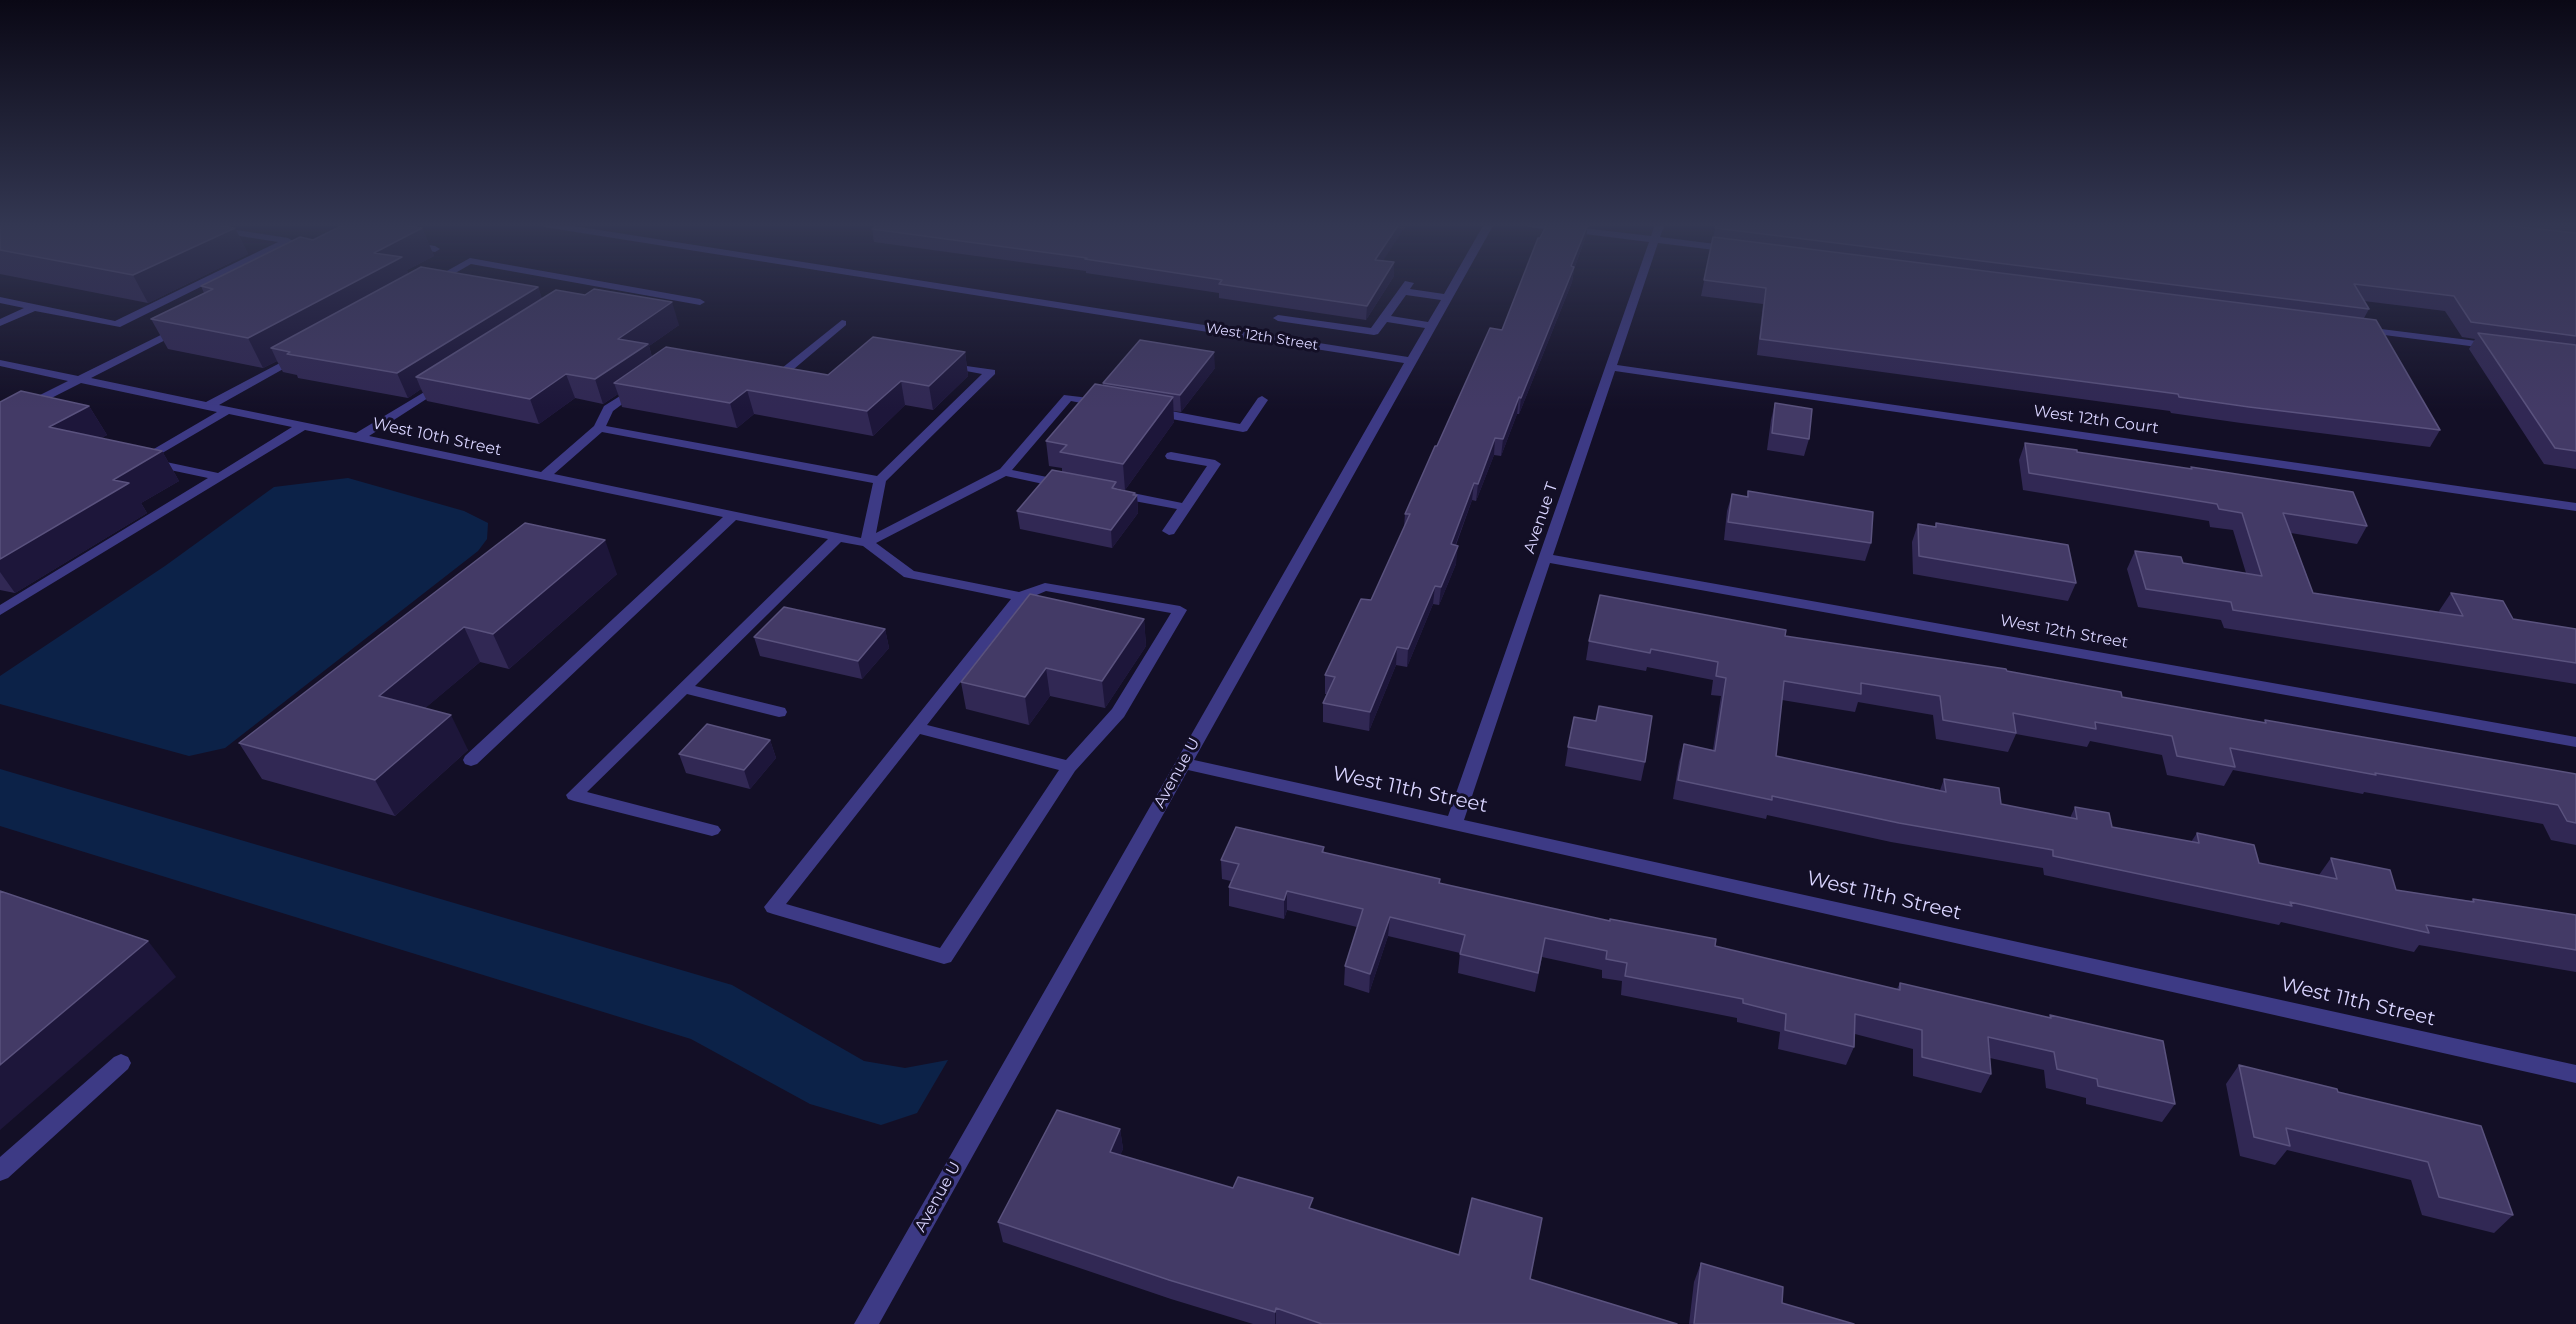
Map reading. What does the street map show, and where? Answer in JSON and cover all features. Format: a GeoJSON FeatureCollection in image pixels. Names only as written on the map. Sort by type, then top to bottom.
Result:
{"type":"FeatureCollection","features":[{"type":"Feature","properties":{"kind":"street"},"geometry":{"type":"LineString","coordinates":[[0,300],[116,325],[196,286]]}},
{"type":"Feature","properties":{"kind":"street"},"geometry":{"type":"LineString","coordinates":[[578,297],[595,286]]}},
{"type":"Feature","properties":{"kind":"street"},"geometry":{"type":"LineString","coordinates":[[608,286],[700,302]]}},
{"type":"Feature","properties":{"kind":"street","name":"West 12th Street"},"geometry":{"type":"LineString","coordinates":[[938,286],[1412,361]]}},
{"type":"Feature","properties":{"kind":"street","name":"Avenue U"},"geometry":{"type":"LineString","coordinates":[[866,1324],[1182,763],[1455,286]]}},
{"type":"Feature","properties":{"kind":"street","name":"Avenue T"},"geometry":{"type":"LineString","coordinates":[[1454,823],[1638,286]]}},
{"type":"Feature","properties":{"kind":"street"},"geometry":{"type":"LineString","coordinates":[[1278,318],[1374,332],[1406,287],[1448,298]]}},
{"type":"Feature","properties":{"kind":"street"},"geometry":{"type":"LineString","coordinates":[[0,323],[35,307]]}},
{"type":"Feature","properties":{"kind":"street"},"geometry":{"type":"LineString","coordinates":[[1384,318],[1432,326]]}},
{"type":"Feature","properties":{"kind":"street"},"geometry":{"type":"LineString","coordinates":[[762,368],[784,372],[842,323]]}},
{"type":"Feature","properties":{"kind":"street"},"geometry":{"type":"LineString","coordinates":[[1296,342],[1309,323]]}},
{"type":"Feature","properties":{"kind":"street"},"geometry":{"type":"LineString","coordinates":[[0,420],[187,324]]}},
{"type":"Feature","properties":{"kind":"street"},"geometry":{"type":"LineString","coordinates":[[2352,328],[2505,348]]}},
{"type":"Feature","properties":{"kind":"street"},"geometry":{"type":"LineString","coordinates":[[208,406],[302,354]]}},
{"type":"Feature","properties":{"kind":"street"},"geometry":{"type":"LineString","coordinates":[[867,543],[880,480],[991,372],[936,363]]}},
{"type":"Feature","properties":{"kind":"street","name":"West 10th Street"},"geometry":{"type":"LineString","coordinates":[[2,365],[867,543]]}},
{"type":"Feature","properties":{"kind":"street","name":"West 12th Court"},"geometry":{"type":"LineString","coordinates":[[1611,367],[2576,507]]}},
{"type":"Feature","properties":{"kind":"street"},"geometry":{"type":"LineString","coordinates":[[359,437],[449,380]]}},
{"type":"Feature","properties":{"kind":"street"},"geometry":{"type":"LineString","coordinates":[[544,476],[599,428],[608,409],[647,381]]}},
{"type":"Feature","properties":{"kind":"street"},"geometry":{"type":"LineString","coordinates":[[867,543],[1004,472],[1068,397],[1115,405]]}},
{"type":"Feature","properties":{"kind":"street"},"geometry":{"type":"LineString","coordinates":[[1138,409],[1244,428],[1262,400]]}},
{"type":"Feature","properties":{"kind":"street"},"geometry":{"type":"LineString","coordinates":[[220,477],[141,460],[228,410]]}},
{"type":"Feature","properties":{"kind":"street"},"geometry":{"type":"LineString","coordinates":[[0,610],[303,426]]}},
{"type":"Feature","properties":{"kind":"street"},"geometry":{"type":"LineString","coordinates":[[599,428],[880,480]]}},
{"type":"Feature","properties":{"kind":"street"},"geometry":{"type":"LineString","coordinates":[[1168,531],[1215,464],[1171,456]]}},
{"type":"Feature","properties":{"kind":"street"},"geometry":{"type":"LineString","coordinates":[[1004,472],[1071,485]]}},
{"type":"Feature","properties":{"kind":"street"},"geometry":{"type":"LineString","coordinates":[[1106,492],[1185,507]]}},
{"type":"Feature","properties":{"kind":"street"},"geometry":{"type":"LineString","coordinates":[[471,760],[734,515]]}},
{"type":"Feature","properties":{"kind":"street"},"geometry":{"type":"LineString","coordinates":[[712,830],[574,795],[838,537]]}},
{"type":"Feature","properties":{"kind":"street"},"geometry":{"type":"LineString","coordinates":[[867,543],[909,574],[1020,597]]}},
{"type":"Feature","properties":{"kind":"street","name":"West 12th Street"},"geometry":{"type":"LineString","coordinates":[[1545,558],[2576,742]]}},
{"type":"Feature","properties":{"kind":"street"},"geometry":{"type":"LineString","coordinates":[[1045,587],[1180,610],[1118,712],[1069,767],[944,957],[773,907],[917,728],[1020,597],[1045,587]]}},
{"type":"Feature","properties":{"kind":"street"},"geometry":{"type":"LineString","coordinates":[[684,688],[779,712]]}},
{"type":"Feature","properties":{"kind":"street"},"geometry":{"type":"LineString","coordinates":[[917,728],[1069,767]]}},
{"type":"Feature","properties":{"kind":"street","name":"West 11th Street"},"geometry":{"type":"LineString","coordinates":[[1182,763],[2576,1074]]}},
{"type":"Feature","properties":{"kind":"street"},"geometry":{"type":"LineString","coordinates":[[0,1170],[122,1063]]}},
{"type":"Feature","properties":{"kind":"water"},"geometry":{"type":"Polygon","coordinates":[[[348,478],[464,511],[488,523],[487,539],[478,551],[225,748],[189,756],[0,704],[0,676],[165,566],[274,487],[348,478]]]}},
{"type":"Feature","properties":{"kind":"water"},"geometry":{"type":"Polygon","coordinates":[[[0,769],[732,985],[864,1061],[905,1068],[948,1060],[917,1113],[881,1125],[810,1104],[691,1039],[0,826],[0,769]]]}},
{"type":"Feature","properties":{"kind":"building"},"geometry":{"type":"Polygon","coordinates":[[[201,286],[347,286],[248,338],[151,319],[213,289],[201,286]]]}},
{"type":"Feature","properties":{"kind":"building"},"geometry":{"type":"Polygon","coordinates":[[[386,286],[538,287],[397,373],[287,354],[290,352],[271,348],[386,286]]]}},
{"type":"Feature","properties":{"kind":"building"},"geometry":{"type":"Polygon","coordinates":[[[1231,286],[1379,286],[1367,306],[1231,286]]]}},
{"type":"Feature","properties":{"kind":"building"},"geometry":{"type":"Polygon","coordinates":[[[1519,286],[1566,286],[1503,439],[1495,438],[1478,484],[1474,483],[1451,544],[1458,546],[1441,587],[1435,586],[1408,649],[1397,647],[1370,712],[1323,703],[1335,677],[1325,675],[1361,599],[1371,600],[1410,514],[1405,514],[1490,328],[1502,330],[1519,286]]]}},
{"type":"Feature","properties":{"kind":"building"},"geometry":{"type":"Polygon","coordinates":[[[1749,286],[2103,286],[2376,320],[2440,430],[2249,407],[2179,397],[2178,394],[1760,339],[1766,288],[1749,286]]]}},
{"type":"Feature","properties":{"kind":"building"},"geometry":{"type":"Polygon","coordinates":[[[2182,286],[2355,286],[2369,309],[2182,286]]]}},
{"type":"Feature","properties":{"kind":"building"},"geometry":{"type":"Polygon","coordinates":[[[2369,286],[2576,286],[2576,336],[2471,322],[2454,296],[2369,286]]]}},
{"type":"Feature","properties":{"kind":"building"},"geometry":{"type":"Polygon","coordinates":[[[594,289],[672,302],[618,339],[648,344],[595,379],[566,374],[530,399],[416,377],[556,290],[585,295],[594,289]]]}},
{"type":"Feature","properties":{"kind":"building"},"geometry":{"type":"Polygon","coordinates":[[[2478,333],[2576,345],[2576,451],[2555,448],[2478,333]]]}},
{"type":"Feature","properties":{"kind":"building"},"geometry":{"type":"Polygon","coordinates":[[[873,337],[965,352],[929,386],[901,381],[867,411],[747,390],[730,403],[614,383],[666,347],[828,375],[873,337]]]}},
{"type":"Feature","properties":{"kind":"building"},"geometry":{"type":"Polygon","coordinates":[[[1140,340],[1214,352],[1180,395],[1103,383],[1140,340]]]}},
{"type":"Feature","properties":{"kind":"building"},"geometry":{"type":"Polygon","coordinates":[[[1095,384],[1173,397],[1123,464],[1060,452],[1067,445],[1046,441],[1095,384]]]}},
{"type":"Feature","properties":{"kind":"building"},"geometry":{"type":"Polygon","coordinates":[[[21,391],[89,406],[49,427],[162,451],[113,480],[129,483],[0,559],[0,402],[21,391]]]}},
{"type":"Feature","properties":{"kind":"building"},"geometry":{"type":"Polygon","coordinates":[[[1775,403],[1812,409],[1809,439],[1772,433],[1775,403]]]}},
{"type":"Feature","properties":{"kind":"building"},"geometry":{"type":"Polygon","coordinates":[[[2025,443],[2353,492],[2367,526],[2283,513],[2313,593],[2463,616],[2451,593],[2503,601],[2513,619],[2576,629],[2576,663],[2233,610],[2231,602],[2146,589],[2135,551],[2181,557],[2183,563],[2262,576],[2242,513],[2219,509],[2217,504],[2029,473],[2025,443]]]}},
{"type":"Feature","properties":{"kind":"building"},"geometry":{"type":"Polygon","coordinates":[[[1052,470],[1116,482],[1112,488],[1137,495],[1111,530],[1017,511],[1052,470]]]}},
{"type":"Feature","properties":{"kind":"building"},"geometry":{"type":"Polygon","coordinates":[[[1748,491],[1873,512],[1871,543],[1728,522],[1732,494],[1748,497],[1748,491]]]}},
{"type":"Feature","properties":{"kind":"building"},"geometry":{"type":"Polygon","coordinates":[[[525,523],[605,540],[493,634],[464,627],[379,696],[451,715],[375,780],[239,743],[525,523]]]}},
{"type":"Feature","properties":{"kind":"building"},"geometry":{"type":"Polygon","coordinates":[[[1936,523],[2068,545],[2076,583],[1919,556],[1918,524],[1936,527],[1936,523]]]}},
{"type":"Feature","properties":{"kind":"building"},"geometry":{"type":"Polygon","coordinates":[[[1030,594],[1144,619],[1102,681],[1046,668],[1025,697],[961,682],[1030,594]]]}},
{"type":"Feature","properties":{"kind":"building"},"geometry":{"type":"Polygon","coordinates":[[[1600,595],[1786,630],[1785,636],[2006,669],[2121,692],[2122,697],[2576,774],[2576,823],[2567,821],[2558,805],[2230,748],[2235,767],[2177,756],[2172,736],[2095,722],[2096,729],[2013,713],[2016,733],[1943,720],[1940,696],[1861,683],[1861,694],[1784,681],[1776,756],[1946,792],[1944,779],[1999,788],[2001,804],[2077,819],[2075,807],[2109,813],[2112,827],[2199,843],[2197,833],[2254,845],[2259,863],[2337,879],[2331,858],[2390,870],[2396,890],[2576,915],[2576,950],[2426,925],[2429,933],[2290,902],[2292,906],[2053,856],[2053,850],[1899,823],[1772,796],[1772,800],[1678,780],[1684,744],[1715,751],[1726,678],[1716,676],[1718,662],[1651,649],[1650,653],[1589,641],[1600,595]]]}},
{"type":"Feature","properties":{"kind":"building"},"geometry":{"type":"Polygon","coordinates":[[[784,607],[885,629],[858,661],[754,637],[784,607]]]}},
{"type":"Feature","properties":{"kind":"building"},"geometry":{"type":"Polygon","coordinates":[[[1599,706],[1652,716],[1645,762],[1568,747],[1574,717],[1596,721],[1599,706]]]}},
{"type":"Feature","properties":{"kind":"building"},"geometry":{"type":"Polygon","coordinates":[[[707,724],[770,740],[744,770],[679,754],[707,724]]]}},
{"type":"Feature","properties":{"kind":"building"},"geometry":{"type":"Polygon","coordinates":[[[1236,827],[1324,847],[1322,852],[1440,879],[1439,883],[1610,921],[1610,919],[1716,939],[1715,946],[1900,990],[1900,983],[2163,1041],[2175,1104],[2098,1086],[2097,1079],[2057,1069],[2054,1052],[1988,1037],[1991,1074],[1922,1057],[1922,1030],[1855,1014],[1854,1047],[1785,1030],[1786,1014],[1743,1003],[1743,999],[1625,976],[1627,963],[1606,959],[1607,951],[1545,938],[1538,973],[1460,954],[1465,935],[1390,917],[1370,974],[1345,966],[1363,909],[1287,891],[1284,900],[1229,887],[1239,864],[1221,860],[1236,827]]]}},
{"type":"Feature","properties":{"kind":"building"},"geometry":{"type":"Polygon","coordinates":[[[0,891],[148,941],[0,1065],[0,891]]]}},
{"type":"Feature","properties":{"kind":"building"},"geometry":{"type":"Polygon","coordinates":[[[2239,1065],[2337,1089],[2338,1092],[2481,1126],[2513,1215],[2439,1197],[2428,1162],[2286,1128],[2290,1146],[2254,1137],[2239,1065]]]}},
{"type":"Feature","properties":{"kind":"building"},"geometry":{"type":"Polygon","coordinates":[[[1057,1110],[1120,1129],[1110,1152],[1233,1188],[1238,1177],[1313,1198],[1309,1208],[1459,1255],[1472,1198],[1542,1218],[1530,1279],[1677,1324],[1322,1324],[1276,1308],[1275,1312],[1169,1280],[998,1222],[1057,1110]]]}},
{"type":"Feature","properties":{"kind":"building"},"geometry":{"type":"Polygon","coordinates":[[[1701,1263],[1783,1287],[1782,1303],[1854,1324],[1694,1324],[1701,1263]]]}}]}
